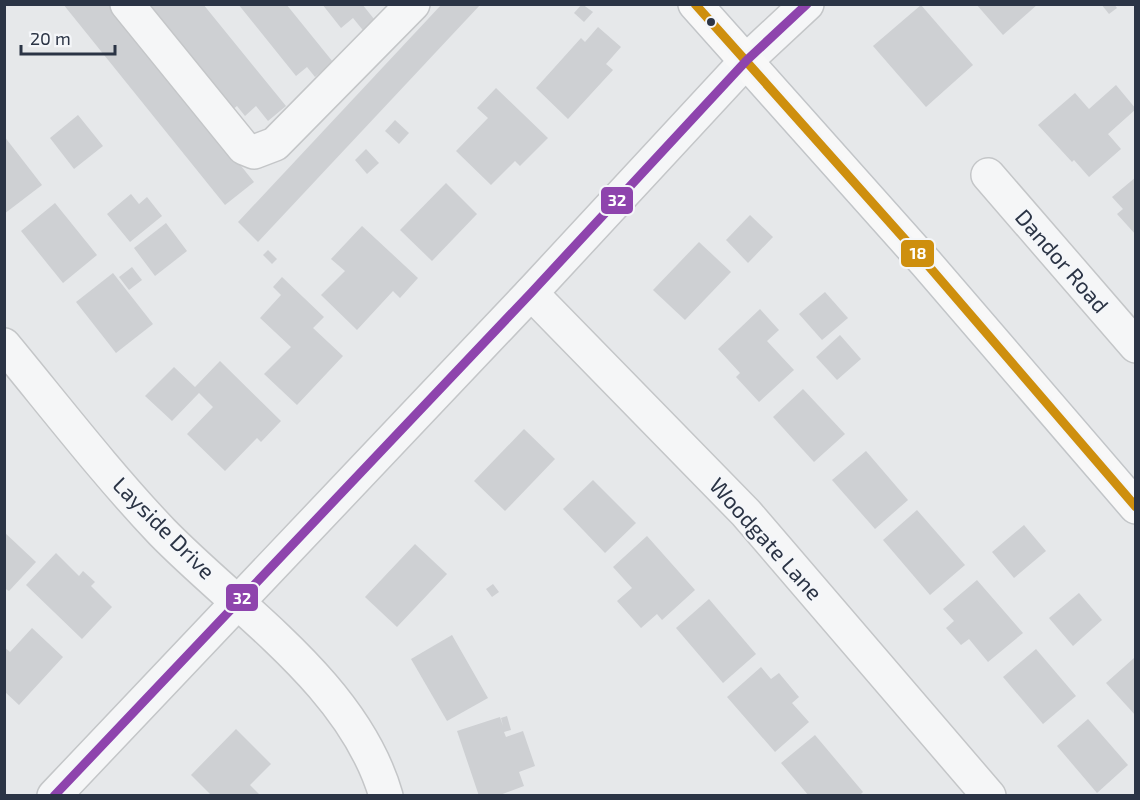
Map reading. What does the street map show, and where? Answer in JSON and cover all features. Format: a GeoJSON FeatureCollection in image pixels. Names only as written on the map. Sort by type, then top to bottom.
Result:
{"type":"FeatureCollection","features":[{"type":"Feature","properties":{"kind":"main road"},"geometry":{"type":"LineString","coordinates":[[695,4],[747,60],[1136,507]]}},
{"type":"Feature","properties":{"kind":"street"},"geometry":{"type":"LineString","coordinates":[[127,4],[244,148],[254,152],[275,144],[413,4]]}},
{"type":"Feature","properties":{"kind":"street"},"geometry":{"type":"LineString","coordinates":[[54,795],[531,293],[747,60],[807,4]]}},
{"type":"Feature","properties":{"kind":"street","name":"Dandor Road"},"geometry":{"type":"LineString","coordinates":[[988,176],[1136,346]]}},
{"type":"Feature","properties":{"kind":"street","name":"Woodgate Lane"},"geometry":{"type":"LineString","coordinates":[[531,293],[746,513],[989,795]]}},
{"type":"Feature","properties":{"kind":"street","name":"Layside Drive"},"geometry":{"type":"LineString","coordinates":[[4,345],[109,474],[164,533],[238,601],[315,678],[349,722],[377,772],[386,795]]}},
{"type":"Feature","properties":{"kind":"building"},"geometry":{"type":"Polygon","coordinates":[[[63,4],[110,4],[254,182],[225,205],[63,4]]]}},
{"type":"Feature","properties":{"kind":"building"},"geometry":{"type":"Polygon","coordinates":[[[146,4],[203,4],[286,106],[268,121],[256,106],[245,116],[237,106],[232,110],[146,4]]]}},
{"type":"Feature","properties":{"kind":"building"},"geometry":{"type":"Polygon","coordinates":[[[238,4],[286,4],[333,62],[315,77],[307,67],[296,76],[238,4]]]}},
{"type":"Feature","properties":{"kind":"building"},"geometry":{"type":"Polygon","coordinates":[[[322,4],[362,4],[378,24],[366,34],[353,18],[341,28],[322,4]]]}},
{"type":"Feature","properties":{"kind":"building"},"geometry":{"type":"Polygon","coordinates":[[[442,4],[481,4],[258,242],[238,222],[442,4]]]}},
{"type":"Feature","properties":{"kind":"building"},"geometry":{"type":"Polygon","coordinates":[[[582,4],[593,12],[584,22],[574,13],[582,4]]]}},
{"type":"Feature","properties":{"kind":"building"},"geometry":{"type":"Polygon","coordinates":[[[976,4],[1038,4],[1003,35],[976,4]]]}},
{"type":"Feature","properties":{"kind":"building"},"geometry":{"type":"Polygon","coordinates":[[[1101,4],[1114,4],[1117,8],[1109,14],[1101,4]]]}},
{"type":"Feature","properties":{"kind":"building"},"geometry":{"type":"Polygon","coordinates":[[[921,5],[973,65],[926,107],[873,46],[921,5]]]}},
{"type":"Feature","properties":{"kind":"building"},"geometry":{"type":"Polygon","coordinates":[[[598,27],[621,47],[606,64],[613,70],[568,119],[536,88],[581,38],[585,42],[598,27]]]}},
{"type":"Feature","properties":{"kind":"building"},"geometry":{"type":"Polygon","coordinates":[[[1116,85],[1136,109],[1108,134],[1121,149],[1089,177],[1038,125],[1075,93],[1089,109],[1116,85]]]}},
{"type":"Feature","properties":{"kind":"building"},"geometry":{"type":"Polygon","coordinates":[[[496,88],[548,138],[520,166],[515,161],[491,185],[456,151],[488,118],[477,108],[496,88]]]}},
{"type":"Feature","properties":{"kind":"building"},"geometry":{"type":"Polygon","coordinates":[[[78,115],[103,146],[74,169],[50,138],[78,115]]]}},
{"type":"Feature","properties":{"kind":"building"},"geometry":{"type":"Polygon","coordinates":[[[395,120],[409,133],[399,144],[385,131],[395,120]]]}},
{"type":"Feature","properties":{"kind":"building"},"geometry":{"type":"Polygon","coordinates":[[[4,136],[42,185],[4,214],[4,136]]]}},
{"type":"Feature","properties":{"kind":"building"},"geometry":{"type":"Polygon","coordinates":[[[366,149],[379,163],[367,174],[355,160],[366,149]]]}},
{"type":"Feature","properties":{"kind":"building"},"geometry":{"type":"Polygon","coordinates":[[[1136,177],[1136,235],[1117,214],[1123,209],[1112,197],[1136,177]]]}},
{"type":"Feature","properties":{"kind":"building"},"geometry":{"type":"Polygon","coordinates":[[[446,183],[477,214],[432,261],[400,230],[446,183]]]}},
{"type":"Feature","properties":{"kind":"building"},"geometry":{"type":"Polygon","coordinates":[[[131,194],[139,204],[147,197],[162,216],[130,242],[107,214],[131,194]]]}},
{"type":"Feature","properties":{"kind":"building"},"geometry":{"type":"Polygon","coordinates":[[[55,203],[97,255],[63,283],[21,231],[55,203]]]}},
{"type":"Feature","properties":{"kind":"building"},"geometry":{"type":"Polygon","coordinates":[[[750,215],[773,237],[748,263],[726,240],[750,215]]]}},
{"type":"Feature","properties":{"kind":"building"},"geometry":{"type":"Polygon","coordinates":[[[166,223],[187,251],[155,276],[134,248],[166,223]]]}},
{"type":"Feature","properties":{"kind":"building"},"geometry":{"type":"Polygon","coordinates":[[[362,226],[418,278],[400,298],[393,291],[357,330],[321,295],[345,271],[331,259],[362,226]]]}},
{"type":"Feature","properties":{"kind":"building"},"geometry":{"type":"Polygon","coordinates":[[[699,242],[731,272],[685,320],[653,290],[699,242]]]}},
{"type":"Feature","properties":{"kind":"building"},"geometry":{"type":"Polygon","coordinates":[[[268,250],[277,259],[272,264],[263,255],[268,250]]]}},
{"type":"Feature","properties":{"kind":"building"},"geometry":{"type":"Polygon","coordinates":[[[132,267],[142,280],[129,290],[119,277],[132,267]]]}},
{"type":"Feature","properties":{"kind":"building"},"geometry":{"type":"Polygon","coordinates":[[[113,273],[153,324],[116,353],[76,302],[113,273]]]}},
{"type":"Feature","properties":{"kind":"building"},"geometry":{"type":"Polygon","coordinates":[[[282,277],[324,317],[313,328],[343,356],[297,405],[264,374],[291,347],[260,318],[281,295],[273,287],[282,277]]]}},
{"type":"Feature","properties":{"kind":"building"},"geometry":{"type":"Polygon","coordinates":[[[825,292],[848,318],[822,340],[799,314],[825,292]]]}},
{"type":"Feature","properties":{"kind":"building"},"geometry":{"type":"Polygon","coordinates":[[[760,309],[779,330],[767,341],[794,370],[759,402],[736,377],[740,373],[718,349],[760,309]]]}},
{"type":"Feature","properties":{"kind":"building"},"geometry":{"type":"Polygon","coordinates":[[[840,335],[861,359],[837,380],[816,357],[840,335]]]}},
{"type":"Feature","properties":{"kind":"building"},"geometry":{"type":"Polygon","coordinates":[[[220,361],[281,421],[261,442],[257,438],[225,471],[187,434],[213,407],[199,393],[172,421],[145,396],[174,367],[195,387],[220,361]]]}},
{"type":"Feature","properties":{"kind":"building"},"geometry":{"type":"Polygon","coordinates":[[[803,389],[845,434],[814,462],[773,417],[803,389]]]}},
{"type":"Feature","properties":{"kind":"building"},"geometry":{"type":"Polygon","coordinates":[[[524,429],[555,459],[505,511],[474,481],[524,429]]]}},
{"type":"Feature","properties":{"kind":"building"},"geometry":{"type":"Polygon","coordinates":[[[866,451],[908,500],[875,529],[832,480],[866,451]]]}},
{"type":"Feature","properties":{"kind":"building"},"geometry":{"type":"Polygon","coordinates":[[[593,480],[636,523],[605,553],[563,509],[593,480]]]}},
{"type":"Feature","properties":{"kind":"building"},"geometry":{"type":"Polygon","coordinates":[[[917,510],[965,565],[930,595],[883,540],[917,510]]]}},
{"type":"Feature","properties":{"kind":"building"},"geometry":{"type":"Polygon","coordinates":[[[1024,525],[1046,551],[1014,578],[992,552],[1024,525]]]}},
{"type":"Feature","properties":{"kind":"building"},"geometry":{"type":"Polygon","coordinates":[[[4,532],[36,562],[9,591],[4,588],[4,532]]]}},
{"type":"Feature","properties":{"kind":"building"},"geometry":{"type":"Polygon","coordinates":[[[647,536],[695,590],[662,620],[657,614],[641,628],[617,601],[632,588],[613,567],[647,536]]]}},
{"type":"Feature","properties":{"kind":"building"},"geometry":{"type":"Polygon","coordinates":[[[415,544],[447,574],[397,627],[365,597],[415,544]]]}},
{"type":"Feature","properties":{"kind":"building"},"geometry":{"type":"Polygon","coordinates":[[[56,553],[79,576],[83,571],[95,582],[91,586],[112,607],[82,639],[26,585],[56,553]]]}},
{"type":"Feature","properties":{"kind":"building"},"geometry":{"type":"Polygon","coordinates":[[[977,580],[1023,633],[988,662],[969,639],[961,645],[946,628],[954,621],[943,609],[977,580]]]}},
{"type":"Feature","properties":{"kind":"building"},"geometry":{"type":"Polygon","coordinates":[[[493,584],[499,592],[492,597],[486,589],[493,584]]]}},
{"type":"Feature","properties":{"kind":"building"},"geometry":{"type":"Polygon","coordinates":[[[1079,593],[1102,620],[1073,646],[1049,618],[1079,593]]]}},
{"type":"Feature","properties":{"kind":"building"},"geometry":{"type":"Polygon","coordinates":[[[709,599],[756,654],[723,683],[676,628],[709,599]]]}},
{"type":"Feature","properties":{"kind":"building"},"geometry":{"type":"Polygon","coordinates":[[[32,628],[63,657],[19,705],[4,691],[4,647],[10,652],[32,628]]]}},
{"type":"Feature","properties":{"kind":"building"},"geometry":{"type":"Polygon","coordinates":[[[452,635],[488,698],[447,721],[411,659],[452,635]]]}},
{"type":"Feature","properties":{"kind":"building"},"geometry":{"type":"Polygon","coordinates":[[[1036,649],[1076,696],[1043,724],[1003,677],[1036,649]]]}},
{"type":"Feature","properties":{"kind":"building"},"geometry":{"type":"Polygon","coordinates":[[[1134,658],[1136,660],[1136,716],[1106,683],[1134,658]]]}},
{"type":"Feature","properties":{"kind":"building"},"geometry":{"type":"Polygon","coordinates":[[[761,667],[771,679],[779,673],[799,697],[792,703],[809,722],[775,752],[727,697],[761,667]]]}},
{"type":"Feature","properties":{"kind":"building"},"geometry":{"type":"Polygon","coordinates":[[[507,716],[511,730],[504,732],[506,737],[523,731],[535,766],[519,772],[524,786],[497,796],[479,796],[457,731],[500,717],[503,726],[501,718],[507,716]]]}},
{"type":"Feature","properties":{"kind":"building"},"geometry":{"type":"Polygon","coordinates":[[[1088,719],[1128,765],[1097,793],[1057,746],[1088,719]]]}},
{"type":"Feature","properties":{"kind":"building"},"geometry":{"type":"Polygon","coordinates":[[[236,729],[271,764],[250,785],[261,796],[212,796],[191,775],[236,729]]]}},
{"type":"Feature","properties":{"kind":"building"},"geometry":{"type":"Polygon","coordinates":[[[815,735],[863,792],[859,796],[809,796],[781,763],[815,735]]]}},
{"type":"Feature","properties":{"kind":"transit line","name":"18"},"geometry":{"type":"LineString","coordinates":[[695,4],[926,263],[1136,507]]}},
{"type":"Feature","properties":{"kind":"transit line","name":"32"},"geometry":{"type":"LineString","coordinates":[[54,796],[531,293],[747,60],[807,4]]}}]}
